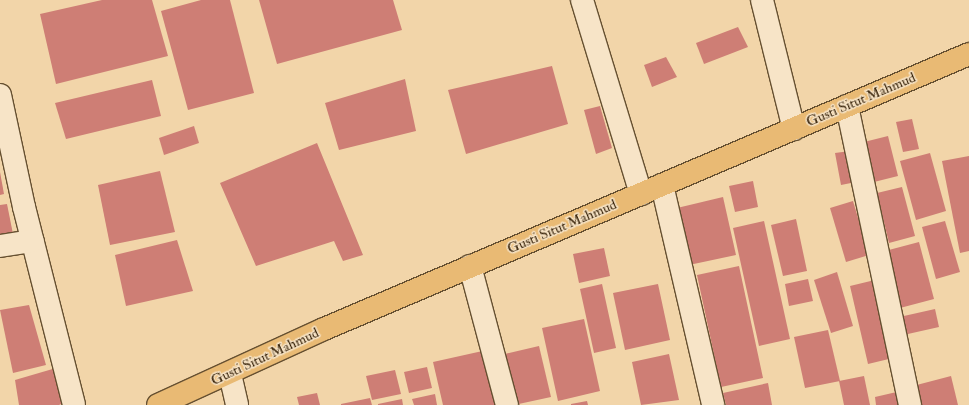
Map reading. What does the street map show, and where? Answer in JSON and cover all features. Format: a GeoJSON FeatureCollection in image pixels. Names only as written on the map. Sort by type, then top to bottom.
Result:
{"type":"FeatureCollection","features":[{"type":"Feature","properties":{"kind":"highway","name":"Gusti Situt Mahmud"},"geometry":{"type":"LineString","coordinates":[[158,405],[230,374],[324,329],[969,54]]}},
{"type":"Feature","properties":{"kind":"street"},"geometry":{"type":"LineString","coordinates":[[582,0],[641,194]]}},
{"type":"Feature","properties":{"kind":"street"},"geometry":{"type":"LineString","coordinates":[[762,0],[794,129]]}},
{"type":"Feature","properties":{"kind":"street"},"geometry":{"type":"LineString","coordinates":[[0,95],[33,241],[74,405]]}},
{"type":"Feature","properties":{"kind":"street"},"geometry":{"type":"LineString","coordinates":[[847,106],[910,405]]}},
{"type":"Feature","properties":{"kind":"street"},"geometry":{"type":"LineString","coordinates":[[662,185],[713,405]]}},
{"type":"Feature","properties":{"kind":"street"},"geometry":{"type":"LineString","coordinates":[[0,246],[33,241]]}},
{"type":"Feature","properties":{"kind":"street"},"geometry":{"type":"LineString","coordinates":[[470,266],[507,405]]}},
{"type":"Feature","properties":{"kind":"street"},"geometry":{"type":"LineString","coordinates":[[230,374],[237,405]]}},
{"type":"Feature","properties":{"kind":"building"},"geometry":{"type":"Polygon","coordinates":[[[102,0],[152,0],[168,56],[56,84],[40,14],[102,0]]]}},
{"type":"Feature","properties":{"kind":"building"},"geometry":{"type":"Polygon","coordinates":[[[201,0],[230,0],[254,93],[188,110],[161,11],[201,0]]]}},
{"type":"Feature","properties":{"kind":"building"},"geometry":{"type":"Polygon","coordinates":[[[259,0],[393,0],[402,30],[277,64],[259,0]]]}},
{"type":"Feature","properties":{"kind":"building"},"geometry":{"type":"Polygon","coordinates":[[[738,27],[748,47],[704,64],[696,43],[738,27]]]}},
{"type":"Feature","properties":{"kind":"building"},"geometry":{"type":"Polygon","coordinates":[[[666,57],[677,77],[652,87],[644,65],[666,57]]]}},
{"type":"Feature","properties":{"kind":"building"},"geometry":{"type":"Polygon","coordinates":[[[552,66],[568,124],[466,154],[448,90],[552,66]]]}},
{"type":"Feature","properties":{"kind":"building"},"geometry":{"type":"Polygon","coordinates":[[[405,79],[416,131],[339,150],[325,103],[405,79]]]}},
{"type":"Feature","properties":{"kind":"building"},"geometry":{"type":"Polygon","coordinates":[[[152,80],[161,116],[66,139],[55,103],[152,80]]]}},
{"type":"Feature","properties":{"kind":"building"},"geometry":{"type":"Polygon","coordinates":[[[600,106],[612,148],[596,154],[584,110],[600,106]]]}},
{"type":"Feature","properties":{"kind":"building"},"geometry":{"type":"Polygon","coordinates":[[[912,119],[919,149],[903,152],[896,122],[912,119]]]}},
{"type":"Feature","properties":{"kind":"building"},"geometry":{"type":"Polygon","coordinates":[[[194,126],[199,143],[164,155],[159,138],[194,126]]]}},
{"type":"Feature","properties":{"kind":"building"},"geometry":{"type":"Polygon","coordinates":[[[888,136],[898,176],[866,184],[856,144],[888,136]]]}},
{"type":"Feature","properties":{"kind":"building"},"geometry":{"type":"Polygon","coordinates":[[[317,143],[363,255],[343,261],[334,241],[256,266],[220,183],[317,143]]]}},
{"type":"Feature","properties":{"kind":"building"},"geometry":{"type":"Polygon","coordinates":[[[850,151],[856,182],[841,185],[835,153],[850,151]]]}},
{"type":"Feature","properties":{"kind":"building"},"geometry":{"type":"Polygon","coordinates":[[[930,153],[946,211],[916,220],[900,161],[930,153]]]}},
{"type":"Feature","properties":{"kind":"building"},"geometry":{"type":"Polygon","coordinates":[[[969,156],[969,251],[960,253],[942,161],[969,156]]]}},
{"type":"Feature","properties":{"kind":"building"},"geometry":{"type":"Polygon","coordinates":[[[160,171],[175,232],[110,245],[98,185],[160,171]]]}},
{"type":"Feature","properties":{"kind":"building"},"geometry":{"type":"Polygon","coordinates":[[[0,172],[4,194],[0,195],[0,172]]]}},
{"type":"Feature","properties":{"kind":"building"},"geometry":{"type":"Polygon","coordinates":[[[753,181],[758,207],[735,212],[729,186],[753,181]]]}},
{"type":"Feature","properties":{"kind":"building"},"geometry":{"type":"Polygon","coordinates":[[[902,187],[915,236],[889,243],[877,193],[902,187]]]}},
{"type":"Feature","properties":{"kind":"building"},"geometry":{"type":"Polygon","coordinates":[[[723,197],[736,255],[689,265],[677,208],[723,197]]]}},
{"type":"Feature","properties":{"kind":"building"},"geometry":{"type":"Polygon","coordinates":[[[853,201],[869,255],[846,262],[830,208],[853,201]]]}},
{"type":"Feature","properties":{"kind":"building"},"geometry":{"type":"Polygon","coordinates":[[[7,204],[14,239],[0,241],[0,205],[7,204]]]}},
{"type":"Feature","properties":{"kind":"building"},"geometry":{"type":"Polygon","coordinates":[[[796,219],[807,271],[783,276],[771,225],[796,219]]]}},
{"type":"Feature","properties":{"kind":"building"},"geometry":{"type":"Polygon","coordinates":[[[764,221],[790,339],[759,346],[733,228],[764,221]]]}},
{"type":"Feature","properties":{"kind":"building"},"geometry":{"type":"Polygon","coordinates":[[[945,221],[960,272],[936,279],[922,227],[945,221]]]}},
{"type":"Feature","properties":{"kind":"building"},"geometry":{"type":"Polygon","coordinates":[[[177,240],[193,291],[126,306],[115,255],[177,240]]]}},
{"type":"Feature","properties":{"kind":"building"},"geometry":{"type":"Polygon","coordinates":[[[919,242],[934,299],[900,308],[885,251],[919,242]]]}},
{"type":"Feature","properties":{"kind":"building"},"geometry":{"type":"Polygon","coordinates":[[[604,248],[610,276],[579,283],[573,254],[604,248]]]}},
{"type":"Feature","properties":{"kind":"building"},"geometry":{"type":"Polygon","coordinates":[[[739,266],[763,378],[721,387],[697,275],[739,266]]]}},
{"type":"Feature","properties":{"kind":"building"},"geometry":{"type":"Polygon","coordinates":[[[837,272],[853,326],[831,333],[814,280],[837,272]]]}},
{"type":"Feature","properties":{"kind":"building"},"geometry":{"type":"Polygon","coordinates":[[[808,279],[813,301],[789,306],[785,284],[808,279]]]}},
{"type":"Feature","properties":{"kind":"building"},"geometry":{"type":"Polygon","coordinates":[[[879,279],[893,358],[868,364],[850,286],[879,279]]]}},
{"type":"Feature","properties":{"kind":"building"},"geometry":{"type":"Polygon","coordinates":[[[602,284],[616,348],[594,353],[580,289],[602,284]]]}},
{"type":"Feature","properties":{"kind":"building"},"geometry":{"type":"Polygon","coordinates":[[[658,284],[670,340],[625,350],[613,293],[658,284]]]}},
{"type":"Feature","properties":{"kind":"building"},"geometry":{"type":"Polygon","coordinates":[[[29,305],[46,365],[13,373],[0,310],[29,305]]]}},
{"type":"Feature","properties":{"kind":"building"},"geometry":{"type":"Polygon","coordinates":[[[935,309],[939,327],[899,336],[895,318],[935,309]]]}},
{"type":"Feature","properties":{"kind":"building"},"geometry":{"type":"Polygon","coordinates":[[[584,319],[600,391],[558,401],[542,328],[584,319]]]}},
{"type":"Feature","properties":{"kind":"building"},"geometry":{"type":"Polygon","coordinates":[[[828,330],[840,381],[805,388],[794,337],[828,330]]]}},
{"type":"Feature","properties":{"kind":"building"},"geometry":{"type":"Polygon","coordinates":[[[539,346],[551,397],[514,405],[500,355],[539,346]]]}},
{"type":"Feature","properties":{"kind":"building"},"geometry":{"type":"Polygon","coordinates":[[[487,350],[499,405],[443,405],[433,362],[487,350]]]}},
{"type":"Feature","properties":{"kind":"building"},"geometry":{"type":"Polygon","coordinates":[[[669,354],[679,400],[641,405],[632,362],[669,354]]]}},
{"type":"Feature","properties":{"kind":"building"},"geometry":{"type":"Polygon","coordinates":[[[427,367],[432,388],[409,393],[404,372],[427,367]]]}},
{"type":"Feature","properties":{"kind":"building"},"geometry":{"type":"Polygon","coordinates":[[[56,368],[67,401],[59,405],[19,405],[15,380],[56,368]]]}},
{"type":"Feature","properties":{"kind":"building"},"geometry":{"type":"Polygon","coordinates":[[[395,370],[401,394],[372,400],[366,376],[395,370]]]}},
{"type":"Feature","properties":{"kind":"building"},"geometry":{"type":"Polygon","coordinates":[[[864,376],[870,405],[844,405],[839,381],[864,376]]]}},
{"type":"Feature","properties":{"kind":"building"},"geometry":{"type":"Polygon","coordinates":[[[951,376],[958,405],[914,405],[909,387],[951,376]]]}},
{"type":"Feature","properties":{"kind":"building"},"geometry":{"type":"Polygon","coordinates":[[[768,383],[772,405],[726,405],[723,393],[768,383]]]}},
{"type":"Feature","properties":{"kind":"building"},"geometry":{"type":"Polygon","coordinates":[[[901,391],[904,405],[876,405],[875,397],[901,391]]]}},
{"type":"Feature","properties":{"kind":"building"},"geometry":{"type":"Polygon","coordinates":[[[317,393],[320,405],[299,405],[297,397],[317,393]]]}},
{"type":"Feature","properties":{"kind":"building"},"geometry":{"type":"Polygon","coordinates":[[[435,394],[437,405],[414,405],[412,399],[435,394]]]}},
{"type":"Feature","properties":{"kind":"building"},"geometry":{"type":"Polygon","coordinates":[[[370,398],[372,405],[341,405],[341,404],[370,398]]]}},
{"type":"Feature","properties":{"kind":"building"},"geometry":{"type":"Polygon","coordinates":[[[402,399],[403,405],[378,405],[378,404],[402,399]]]}},
{"type":"Feature","properties":{"kind":"building"},"geometry":{"type":"Polygon","coordinates":[[[587,401],[588,405],[571,405],[571,404],[587,401]]]}}]}
